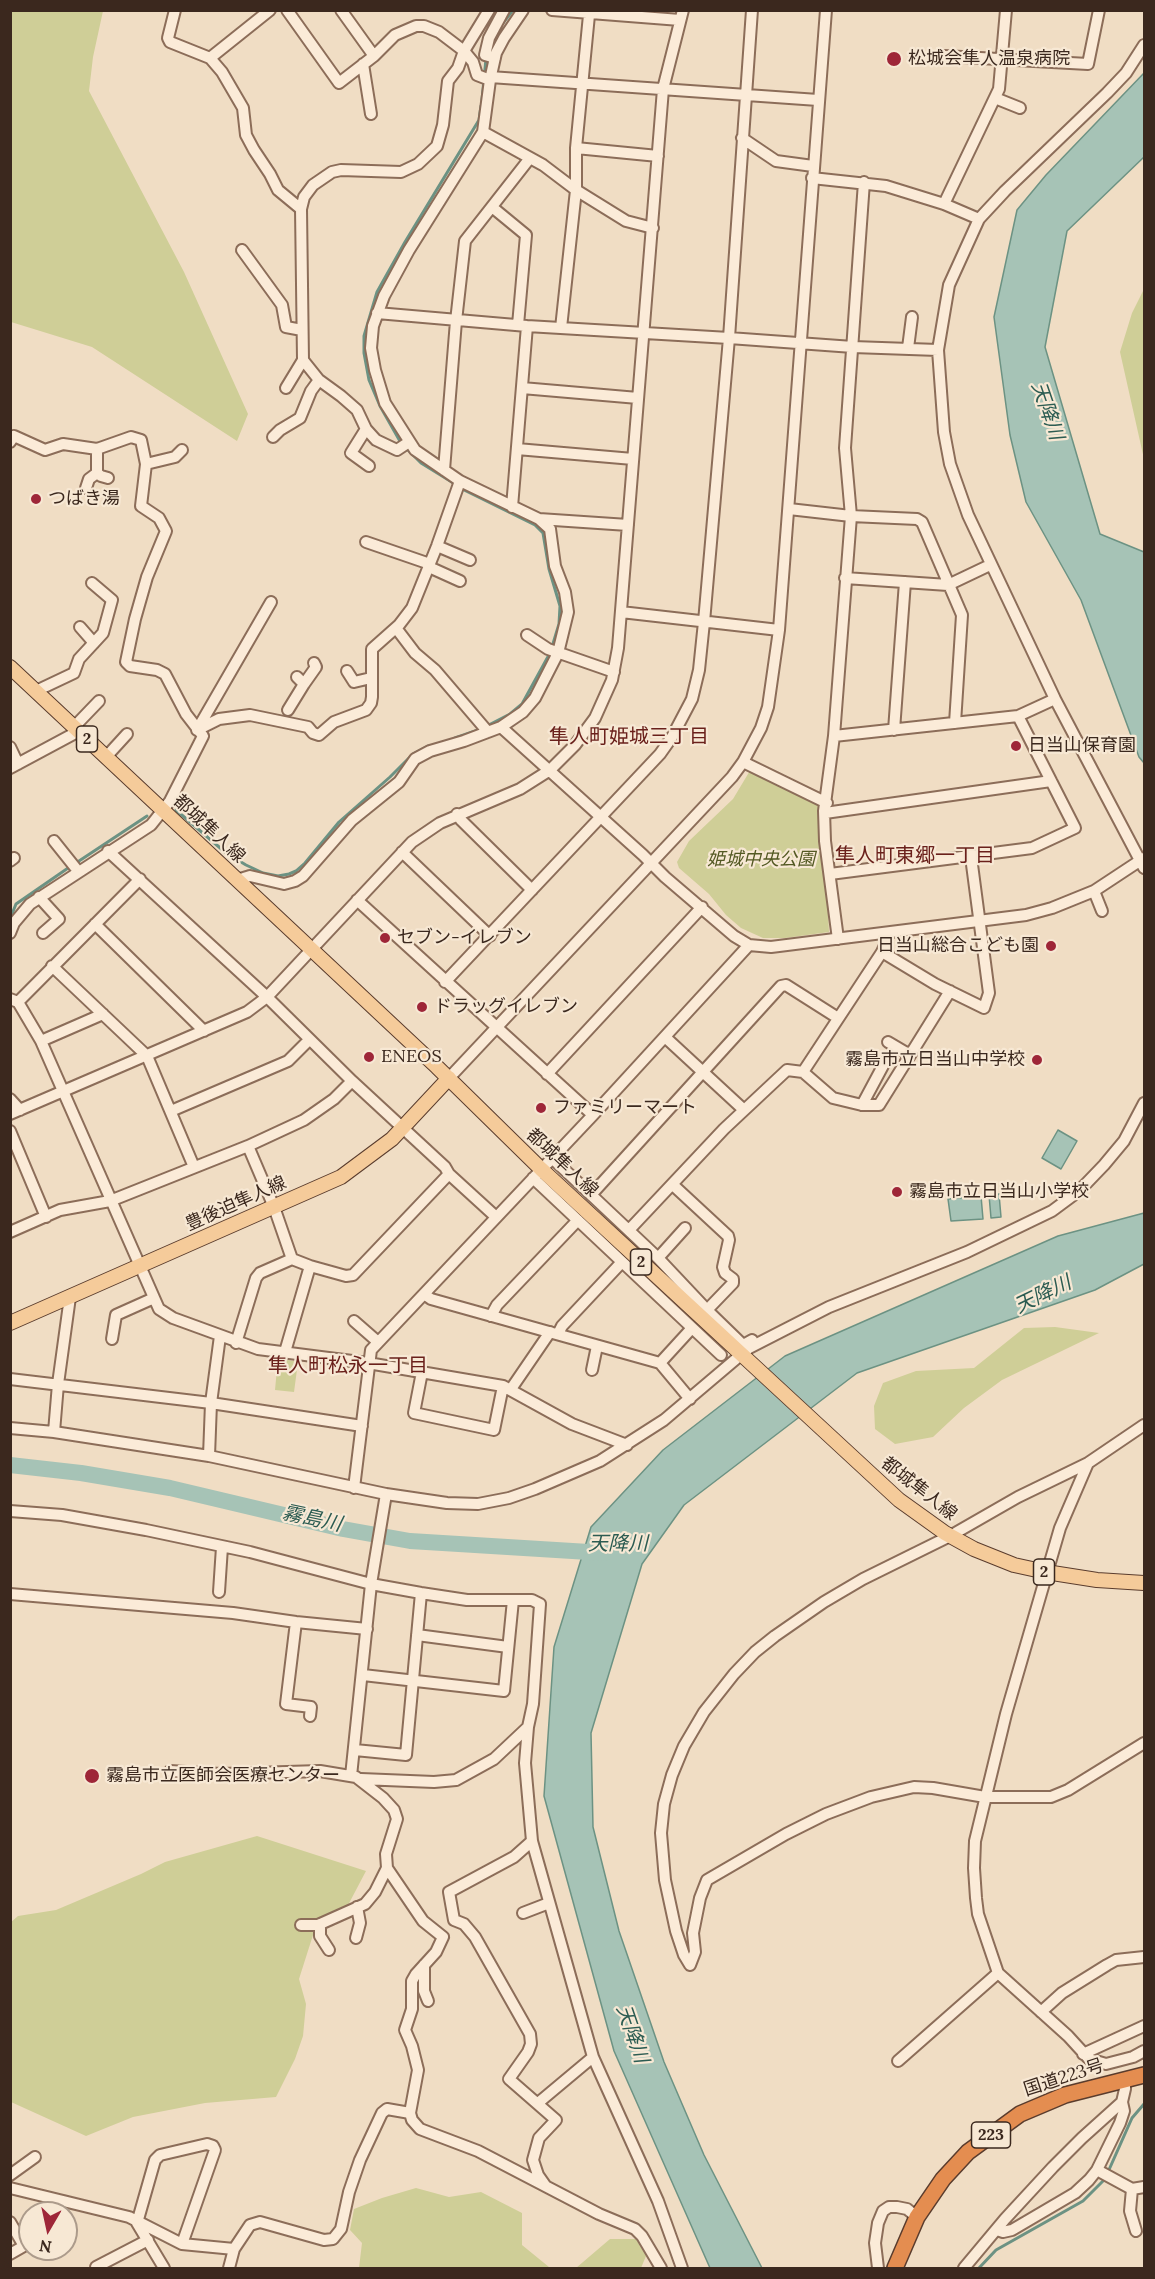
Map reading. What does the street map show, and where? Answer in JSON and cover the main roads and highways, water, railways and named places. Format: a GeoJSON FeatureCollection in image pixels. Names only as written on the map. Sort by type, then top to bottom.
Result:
{"type":"FeatureCollection","features":[{"type":"Feature","properties":{"kind":"highway","name":"国道223号"},"geometry":{"type":"LineString","coordinates":[[895,2268],[917,2217],[943,2179],[968,2152],[1020,2114],[1065,2095],[1144,2075]]}},
{"type":"Feature","properties":{"kind":"main road","name":"都城隼人線"},"geometry":{"type":"LineString","coordinates":[[10,667],[448,1078],[537,1174],[744,1357],[881,1484],[947,1535],[992,1557],[1046,1572],[1097,1580],[1144,1583]]}},
{"type":"Feature","properties":{"kind":"main road","name":"豊後迫隼人線"},"geometry":{"type":"LineString","coordinates":[[10,1323],[341,1177],[392,1139],[448,1078]]}},
{"type":"Feature","properties":{"kind":"water","name":"天降川"},"geometry":{"type":"Polygon","coordinates":[[[1144,73],[1144,157],[1067,231],[1045,347],[1100,534],[1144,552],[1144,763],[1139,757],[1081,600],[1026,502],[1010,435],[994,317],[1017,210],[1046,175],[1144,73]]]}},
{"type":"Feature","properties":{"kind":"water"},"geometry":{"type":"Polygon","coordinates":[[[1058,1130],[1077,1141],[1061,1169],[1042,1158],[1058,1130]]]}},
{"type":"Feature","properties":{"kind":"water"},"geometry":{"type":"Polygon","coordinates":[[[999,1194],[1001,1217],[991,1218],[989,1195],[999,1194]]]}},
{"type":"Feature","properties":{"kind":"water"},"geometry":{"type":"Polygon","coordinates":[[[981,1196],[983,1219],[951,1221],[948,1199],[981,1196]]]}},
{"type":"Feature","properties":{"kind":"water","name":"天降川"},"geometry":{"type":"Polygon","coordinates":[[[1144,1213],[1144,1264],[1095,1290],[857,1373],[684,1505],[642,1564],[591,1733],[593,1827],[619,1931],[664,2062],[704,2155],[762,2268],[710,2268],[614,2051],[544,1796],[554,1647],[591,1527],[663,1450],[785,1356],[1058,1236],[1144,1213]]]}},
{"type":"Feature","properties":{"kind":"waterway"},"geometry":{"type":"LineString","coordinates":[[503,23],[513,10]]}},
{"type":"Feature","properties":{"kind":"waterway"},"geometry":{"type":"LineString","coordinates":[[482,100],[486,59]]}},
{"type":"Feature","properties":{"kind":"waterway"},"geometry":{"type":"LineString","coordinates":[[455,484],[421,463],[401,443],[380,406],[369,380],[364,353],[364,336],[377,292],[479,120],[481,106]]}},
{"type":"Feature","properties":{"kind":"waterway"},"geometry":{"type":"LineString","coordinates":[[460,488],[535,525],[543,533],[549,569],[560,606],[559,624],[552,647]]}},
{"type":"Feature","properties":{"kind":"waterway"},"geometry":{"type":"LineString","coordinates":[[455,738],[481,729],[510,714],[522,704],[550,653]]}},
{"type":"Feature","properties":{"kind":"waterway"},"geometry":{"type":"LineString","coordinates":[[176,810],[226,853],[246,865],[263,873],[278,876],[289,874],[305,863],[339,822],[413,754],[428,746]]}},
{"type":"Feature","properties":{"kind":"waterway"},"geometry":{"type":"LineString","coordinates":[[76,863],[147,816]]}},
{"type":"Feature","properties":{"kind":"waterway"},"geometry":{"type":"LineString","coordinates":[[10,919],[16,904],[71,866]]}},
{"type":"Feature","properties":{"kind":"waterway","name":"霧島川"},"geometry":{"type":"LineString","coordinates":[[10,1465],[81,1473],[170,1488],[343,1529],[410,1541],[605,1553]]}},
{"type":"Feature","properties":{"kind":"waterway"},"geometry":{"type":"LineString","coordinates":[[1108,2172],[1132,2118],[1144,2104]]}},
{"type":"Feature","properties":{"kind":"waterway"},"geometry":{"type":"LineString","coordinates":[[979,2268],[996,2250],[1083,2201],[1106,2178]]}},
{"type":"Feature","properties":{"kind":"place","name":"松城会隼人温泉病院"},"geometry":{"type":"Point","coordinates":[894,59]}},
{"type":"Feature","properties":{"kind":"place","name":"つばき湯"},"geometry":{"type":"Point","coordinates":[36,499]}},
{"type":"Feature","properties":{"kind":"place","name":"日当山保育園"},"geometry":{"type":"Point","coordinates":[1016,746]}},
{"type":"Feature","properties":{"kind":"place","name":"セブン-イレブン"},"geometry":{"type":"Point","coordinates":[385,938]}},
{"type":"Feature","properties":{"kind":"place","name":"日当山総合こども園"},"geometry":{"type":"Point","coordinates":[1051,946]}},
{"type":"Feature","properties":{"kind":"place","name":"ドラッグイレブン"},"geometry":{"type":"Point","coordinates":[422,1007]}},
{"type":"Feature","properties":{"kind":"place","name":"ENEOS"},"geometry":{"type":"Point","coordinates":[369,1057]}},
{"type":"Feature","properties":{"kind":"place","name":"霧島市立日当山中学校"},"geometry":{"type":"Point","coordinates":[1037,1060]}},
{"type":"Feature","properties":{"kind":"place","name":"ファミリーマート"},"geometry":{"type":"Point","coordinates":[541,1108]}},
{"type":"Feature","properties":{"kind":"place","name":"霧島市立日当山小学校"},"geometry":{"type":"Point","coordinates":[897,1192]}},
{"type":"Feature","properties":{"kind":"place","name":"霧島市立医師会医療センター"},"geometry":{"type":"Point","coordinates":[92,1776]}},
{"type":"Feature","properties":{"kind":"district","name":"隼人町姫城三丁目"},"geometry":{"type":"Point","coordinates":[629,737]}},
{"type":"Feature","properties":{"kind":"district","name":"隼人町東郷一丁目"},"geometry":{"type":"Point","coordinates":[915,856]}},
{"type":"Feature","properties":{"kind":"district","name":"隼人町松永一丁目"},"geometry":{"type":"Point","coordinates":[348,1366]}},
{"type":"Feature","properties":{"kind":"park label","name":"姫城中央公園"},"geometry":{"type":"Point","coordinates":[761,860]}}]}
